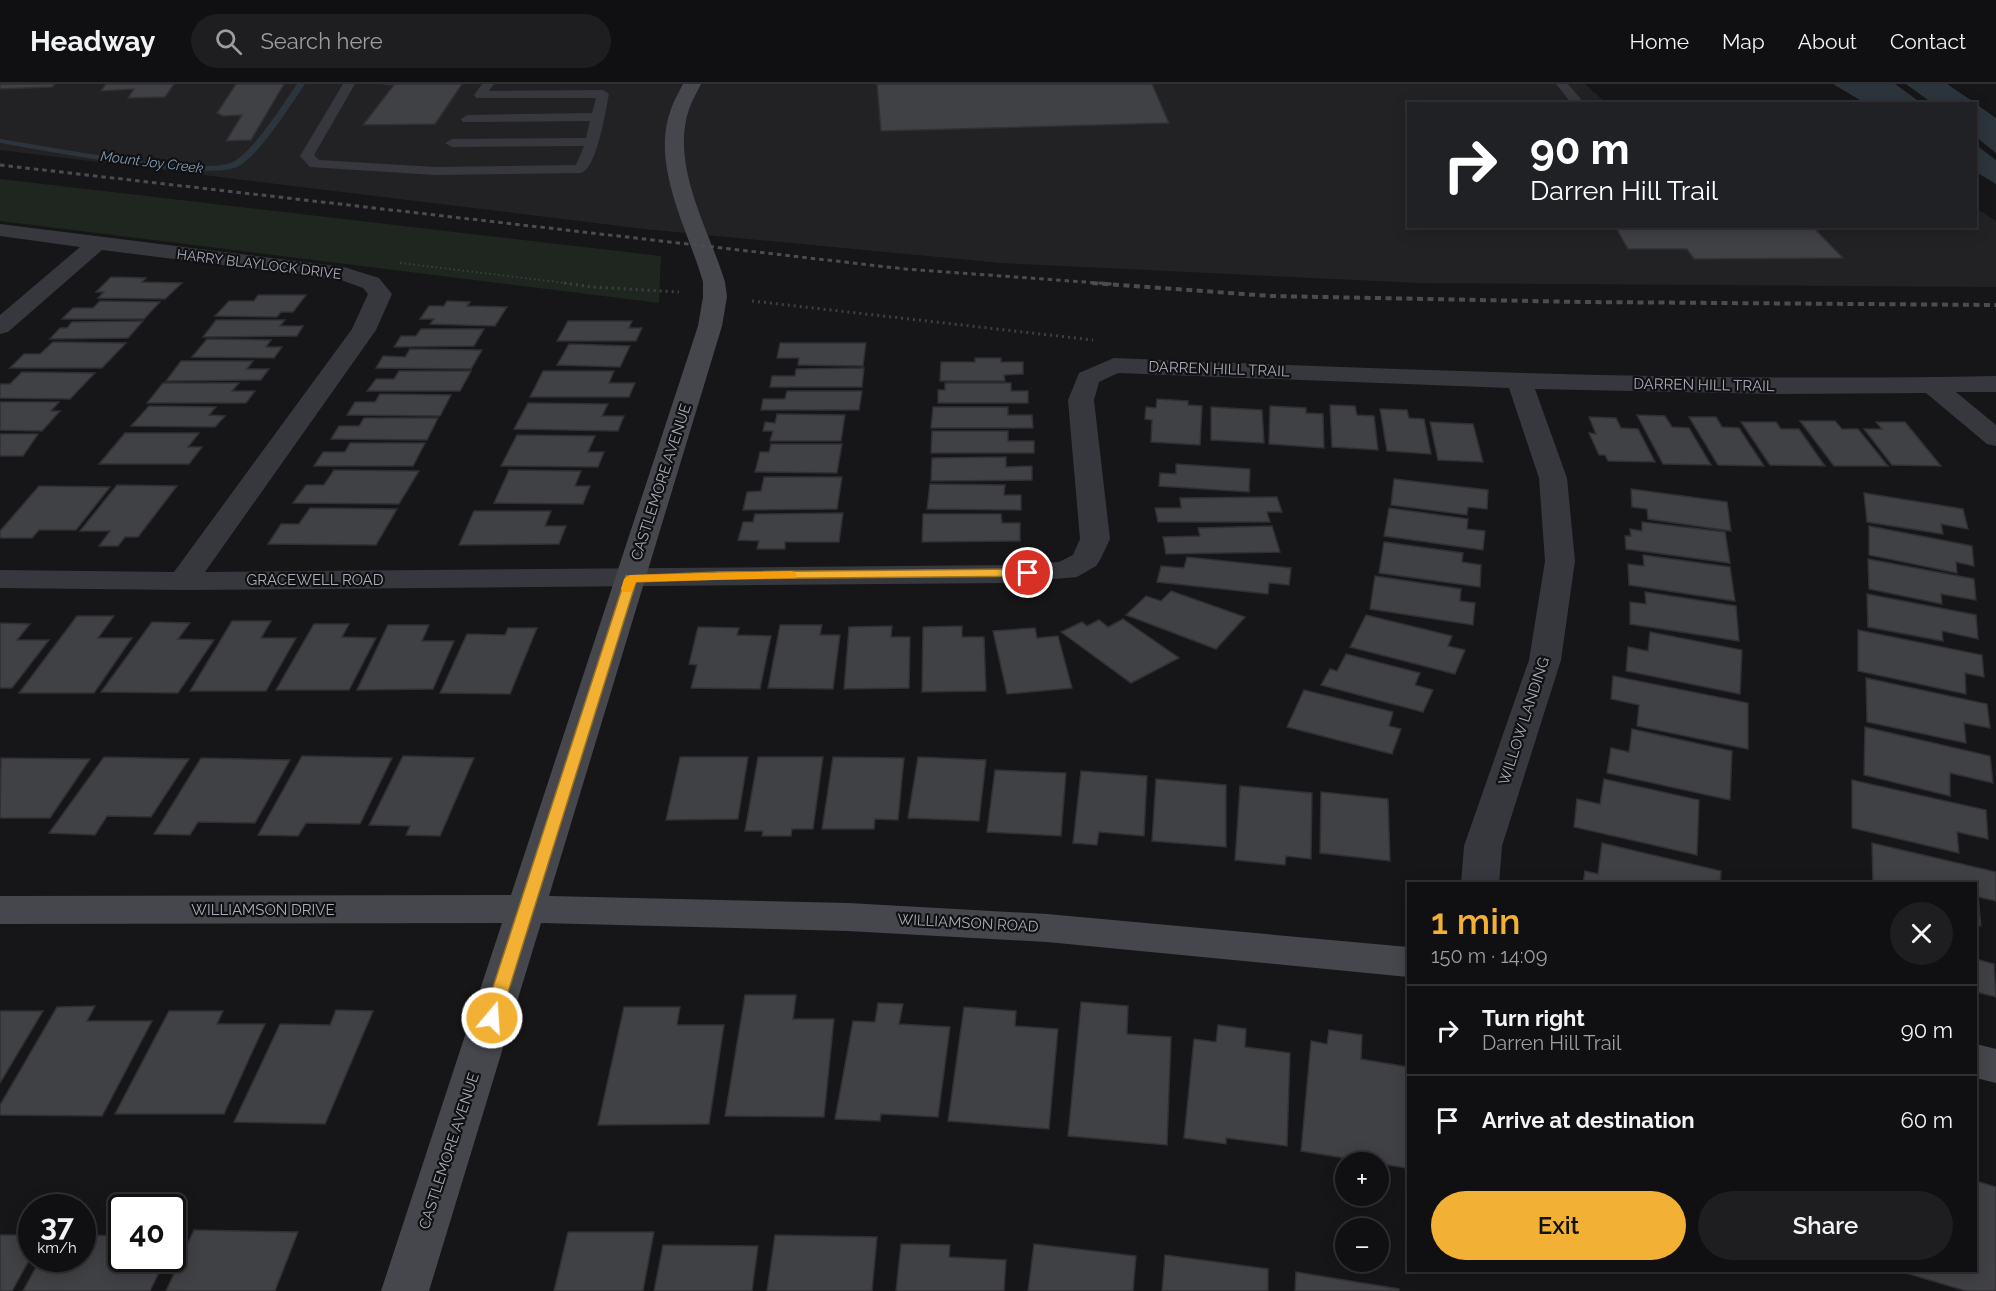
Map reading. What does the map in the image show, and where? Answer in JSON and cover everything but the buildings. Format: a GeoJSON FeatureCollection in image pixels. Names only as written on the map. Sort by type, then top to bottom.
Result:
{"type":"FeatureCollection","features":[{"type":"Feature","properties":{"kind":"street","name":"CASTLEMORE AVENUE"},"geometry":{"type":"LineString","coordinates":[[405,1291],[701,358],[715,297],[710,266],[684,198],[674,153],[674,133],[678,114],[692,84]]}},
{"type":"Feature","properties":{"kind":"street","name":"HARRY BLAYLOCK DRIVE"},"geometry":{"type":"LineString","coordinates":[[0,230],[344,274],[371,283],[380,294],[364,330],[183,581]]}},
{"type":"Feature","properties":{"kind":"street"},"geometry":{"type":"LineString","coordinates":[[0,327],[97,243]]}},
{"type":"Feature","properties":{"kind":"street","name":"DARREN HILL TRAIL"},"geometry":{"type":"LineString","coordinates":[[630,579],[718,575],[1009,574],[1066,571],[1085,560],[1095,539],[1081,400],[1088,378],[1114,365],[1519,381],[1739,386],[1996,384]]}},
{"type":"Feature","properties":{"kind":"street","name":"WILLOW LANDING"},"geometry":{"type":"LineString","coordinates":[[1480,882],[1483,846],[1545,660],[1560,561],[1553,478],[1519,381]]}},
{"type":"Feature","properties":{"kind":"street"},"geometry":{"type":"LineString","coordinates":[[1933,386],[1996,438]]}},
{"type":"Feature","properties":{"kind":"street","name":"GRACEWELL ROAD"},"geometry":{"type":"LineString","coordinates":[[0,579],[183,581],[630,579]]}},
{"type":"Feature","properties":{"kind":"street","name":"WILLIAMSON DRIVE"},"geometry":{"type":"LineString","coordinates":[[0,910],[526,909]]}},
{"type":"Feature","properties":{"kind":"street","name":"WILLIAMSON ROAD"},"geometry":{"type":"LineString","coordinates":[[526,909],[848,917],[1035,927],[1407,962]]}},
{"type":"Feature","properties":{"kind":"street"},"geometry":{"type":"LineString","coordinates":[[1977,1061],[1996,1066]]}},
{"type":"Feature","properties":{"kind":"lane"},"geometry":{"type":"LineString","coordinates":[[349,84],[307,156],[315,164],[444,157],[592,142]]}},
{"type":"Feature","properties":{"kind":"lane"},"geometry":{"type":"LineString","coordinates":[[1562,84],[1577,102]]}},
{"type":"Feature","properties":{"kind":"lane"},"geometry":{"type":"LineString","coordinates":[[484,90],[603,94],[592,142],[581,169],[444,157],[484,90]]}},
{"type":"Feature","properties":{"kind":"lane"},"geometry":{"type":"LineString","coordinates":[[467,119],[599,117]]}},
{"type":"Feature","properties":{"kind":"shaded area"},"geometry":{"type":"Polygon","coordinates":[[[0,84],[1585,84],[1605,102],[1407,102],[1407,228],[1977,228],[1977,209],[1996,221],[1996,287],[1418,283],[1001,263],[644,229],[0,150],[0,84]]]}},
{"type":"Feature","properties":{"kind":"shaded area"},"geometry":{"type":"Polygon","coordinates":[[[1833,84],[1895,84],[1920,102],[1863,102],[1833,84]]]}},
{"type":"Feature","properties":{"kind":"shaded area"},"geometry":{"type":"Polygon","coordinates":[[[1906,84],[1947,84],[1974,102],[1931,102],[1906,84]]]}},
{"type":"Feature","properties":{"kind":"shaded area"},"geometry":{"type":"Polygon","coordinates":[[[1977,105],[1996,118],[1996,153],[1977,138],[1977,105]]]}},
{"type":"Feature","properties":{"kind":"shaded area"},"geometry":{"type":"Polygon","coordinates":[[[1977,146],[1996,160],[1996,184],[1977,173],[1977,146]]]}},
{"type":"Feature","properties":{"kind":"shaded area"},"geometry":{"type":"Polygon","coordinates":[[[0,179],[661,256],[659,303],[0,221],[0,179]]]}},
{"type":"Feature","properties":{"kind":"waterway","name":"Mount Joy Creek"},"geometry":{"type":"LineString","coordinates":[[0,141],[160,165],[193,168],[219,168],[235,165],[251,151],[270,128],[301,84]]}},
{"type":"Feature","properties":{"kind":"railway"},"geometry":{"type":"LineString","coordinates":[[0,165],[905,269],[1112,284]]}},
{"type":"Feature","properties":{"kind":"railway"},"geometry":{"type":"LineString","coordinates":[[1092,283],[1271,296],[1583,302],[1996,305]]}},
{"type":"Feature","properties":{"kind":"slow traffic"},"geometry":{"type":"LineString","coordinates":[[627,589],[630,579],[718,575],[791,575]]}},
{"type":"Feature","properties":{"kind":"route"},"geometry":{"type":"LineString","coordinates":[[492,1018],[630,579],[718,575],[1028,573]]}}]}
